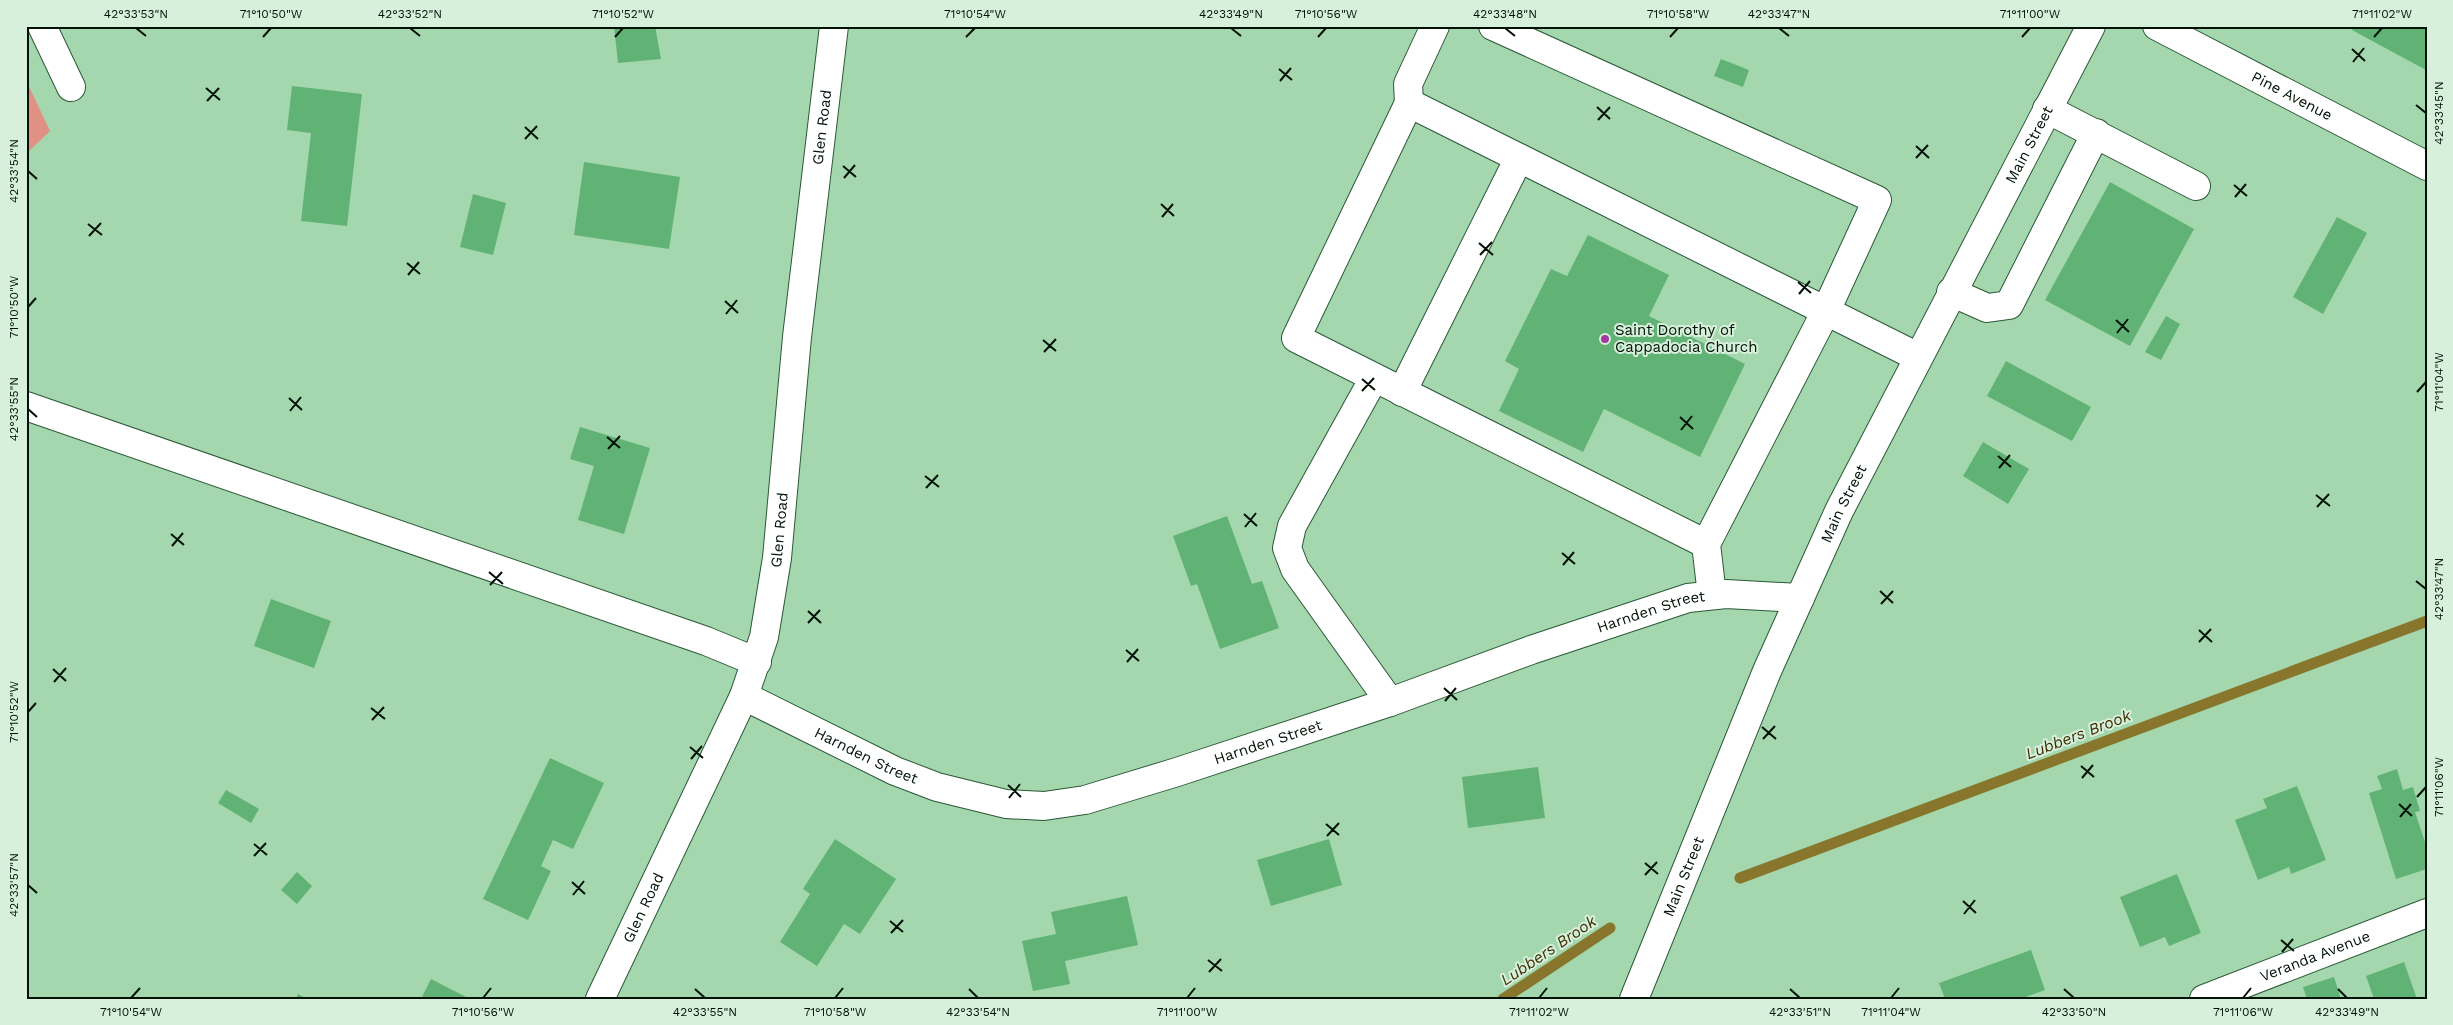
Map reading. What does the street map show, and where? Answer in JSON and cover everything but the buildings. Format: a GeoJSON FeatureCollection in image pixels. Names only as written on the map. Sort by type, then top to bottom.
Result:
{"type":"FeatureCollection","features":[{"type":"Feature","properties":{"kind":"street"},"geometry":{"type":"LineString","coordinates":[[42,26],[71,87]]}},
{"type":"Feature","properties":{"kind":"street","name":"Glen Road"},"geometry":{"type":"LineString","coordinates":[[600,999],[744,696],[764,637],[777,558],[797,337],[834,26]]}},
{"type":"Feature","properties":{"kind":"street"},"geometry":{"type":"LineString","coordinates":[[1436,26],[1408,84],[1409,103],[1296,338],[1706,544]]}},
{"type":"Feature","properties":{"kind":"street"},"geometry":{"type":"LineString","coordinates":[[1494,26],[1877,200],[1825,313],[1706,544],[1712,595]]}},
{"type":"Feature","properties":{"kind":"street","name":"Main Street"},"geometry":{"type":"LineString","coordinates":[[1634,999],[1720,782],[1839,511],[1951,292],[2091,26]]}},
{"type":"Feature","properties":{"kind":"street","name":"Pine Avenue"},"geometry":{"type":"LineString","coordinates":[[2157,26],[2427,166]]}},
{"type":"Feature","properties":{"kind":"street"},"geometry":{"type":"LineString","coordinates":[[1409,103],[1825,313],[1918,357]]}},
{"type":"Feature","properties":{"kind":"street"},"geometry":{"type":"LineString","coordinates":[[2047,109],[2196,186]]}},
{"type":"Feature","properties":{"kind":"street"},"geometry":{"type":"LineString","coordinates":[[1951,292],[1987,308],[2009,305],[2096,133]]}},
{"type":"Feature","properties":{"kind":"street"},"geometry":{"type":"LineString","coordinates":[[1402,392],[1519,158]]}},
{"type":"Feature","properties":{"kind":"street"},"geometry":{"type":"LineString","coordinates":[[1374,378],[1292,526],[1287,548],[1295,569],[1390,702]]}},
{"type":"Feature","properties":{"kind":"street"},"geometry":{"type":"LineString","coordinates":[[26,406],[706,641],[757,662]]}},
{"type":"Feature","properties":{"kind":"street","name":"Harnden Street"},"geometry":{"type":"LineString","coordinates":[[744,696],[894,771],[916,780],[1006,804],[1044,806],[1094,798],[1390,702],[1607,624],[1688,598],[1712,595],[1800,598]]}},
{"type":"Feature","properties":{"kind":"street","name":"Veranda Avenue"},"geometry":{"type":"LineString","coordinates":[[2204,999],[2427,913]]}},
{"type":"Feature","properties":{"kind":"shaded area"},"geometry":{"type":"Polygon","coordinates":[[[26,80],[50,131],[26,154],[26,80]]]}},
{"type":"Feature","properties":{"kind":"waterway","name":"Lubbers Brook"},"geometry":{"type":"LineString","coordinates":[[1740,878],[2427,621]]}},
{"type":"Feature","properties":{"kind":"waterway","name":"Lubbers Brook"},"geometry":{"type":"LineString","coordinates":[[1503,999],[1610,928]]}},
{"type":"Feature","properties":{"kind":"place","name":"Saint Dorothy of Cappadocia Church"},"geometry":{"type":"Point","coordinates":[1605,339]}}]}
